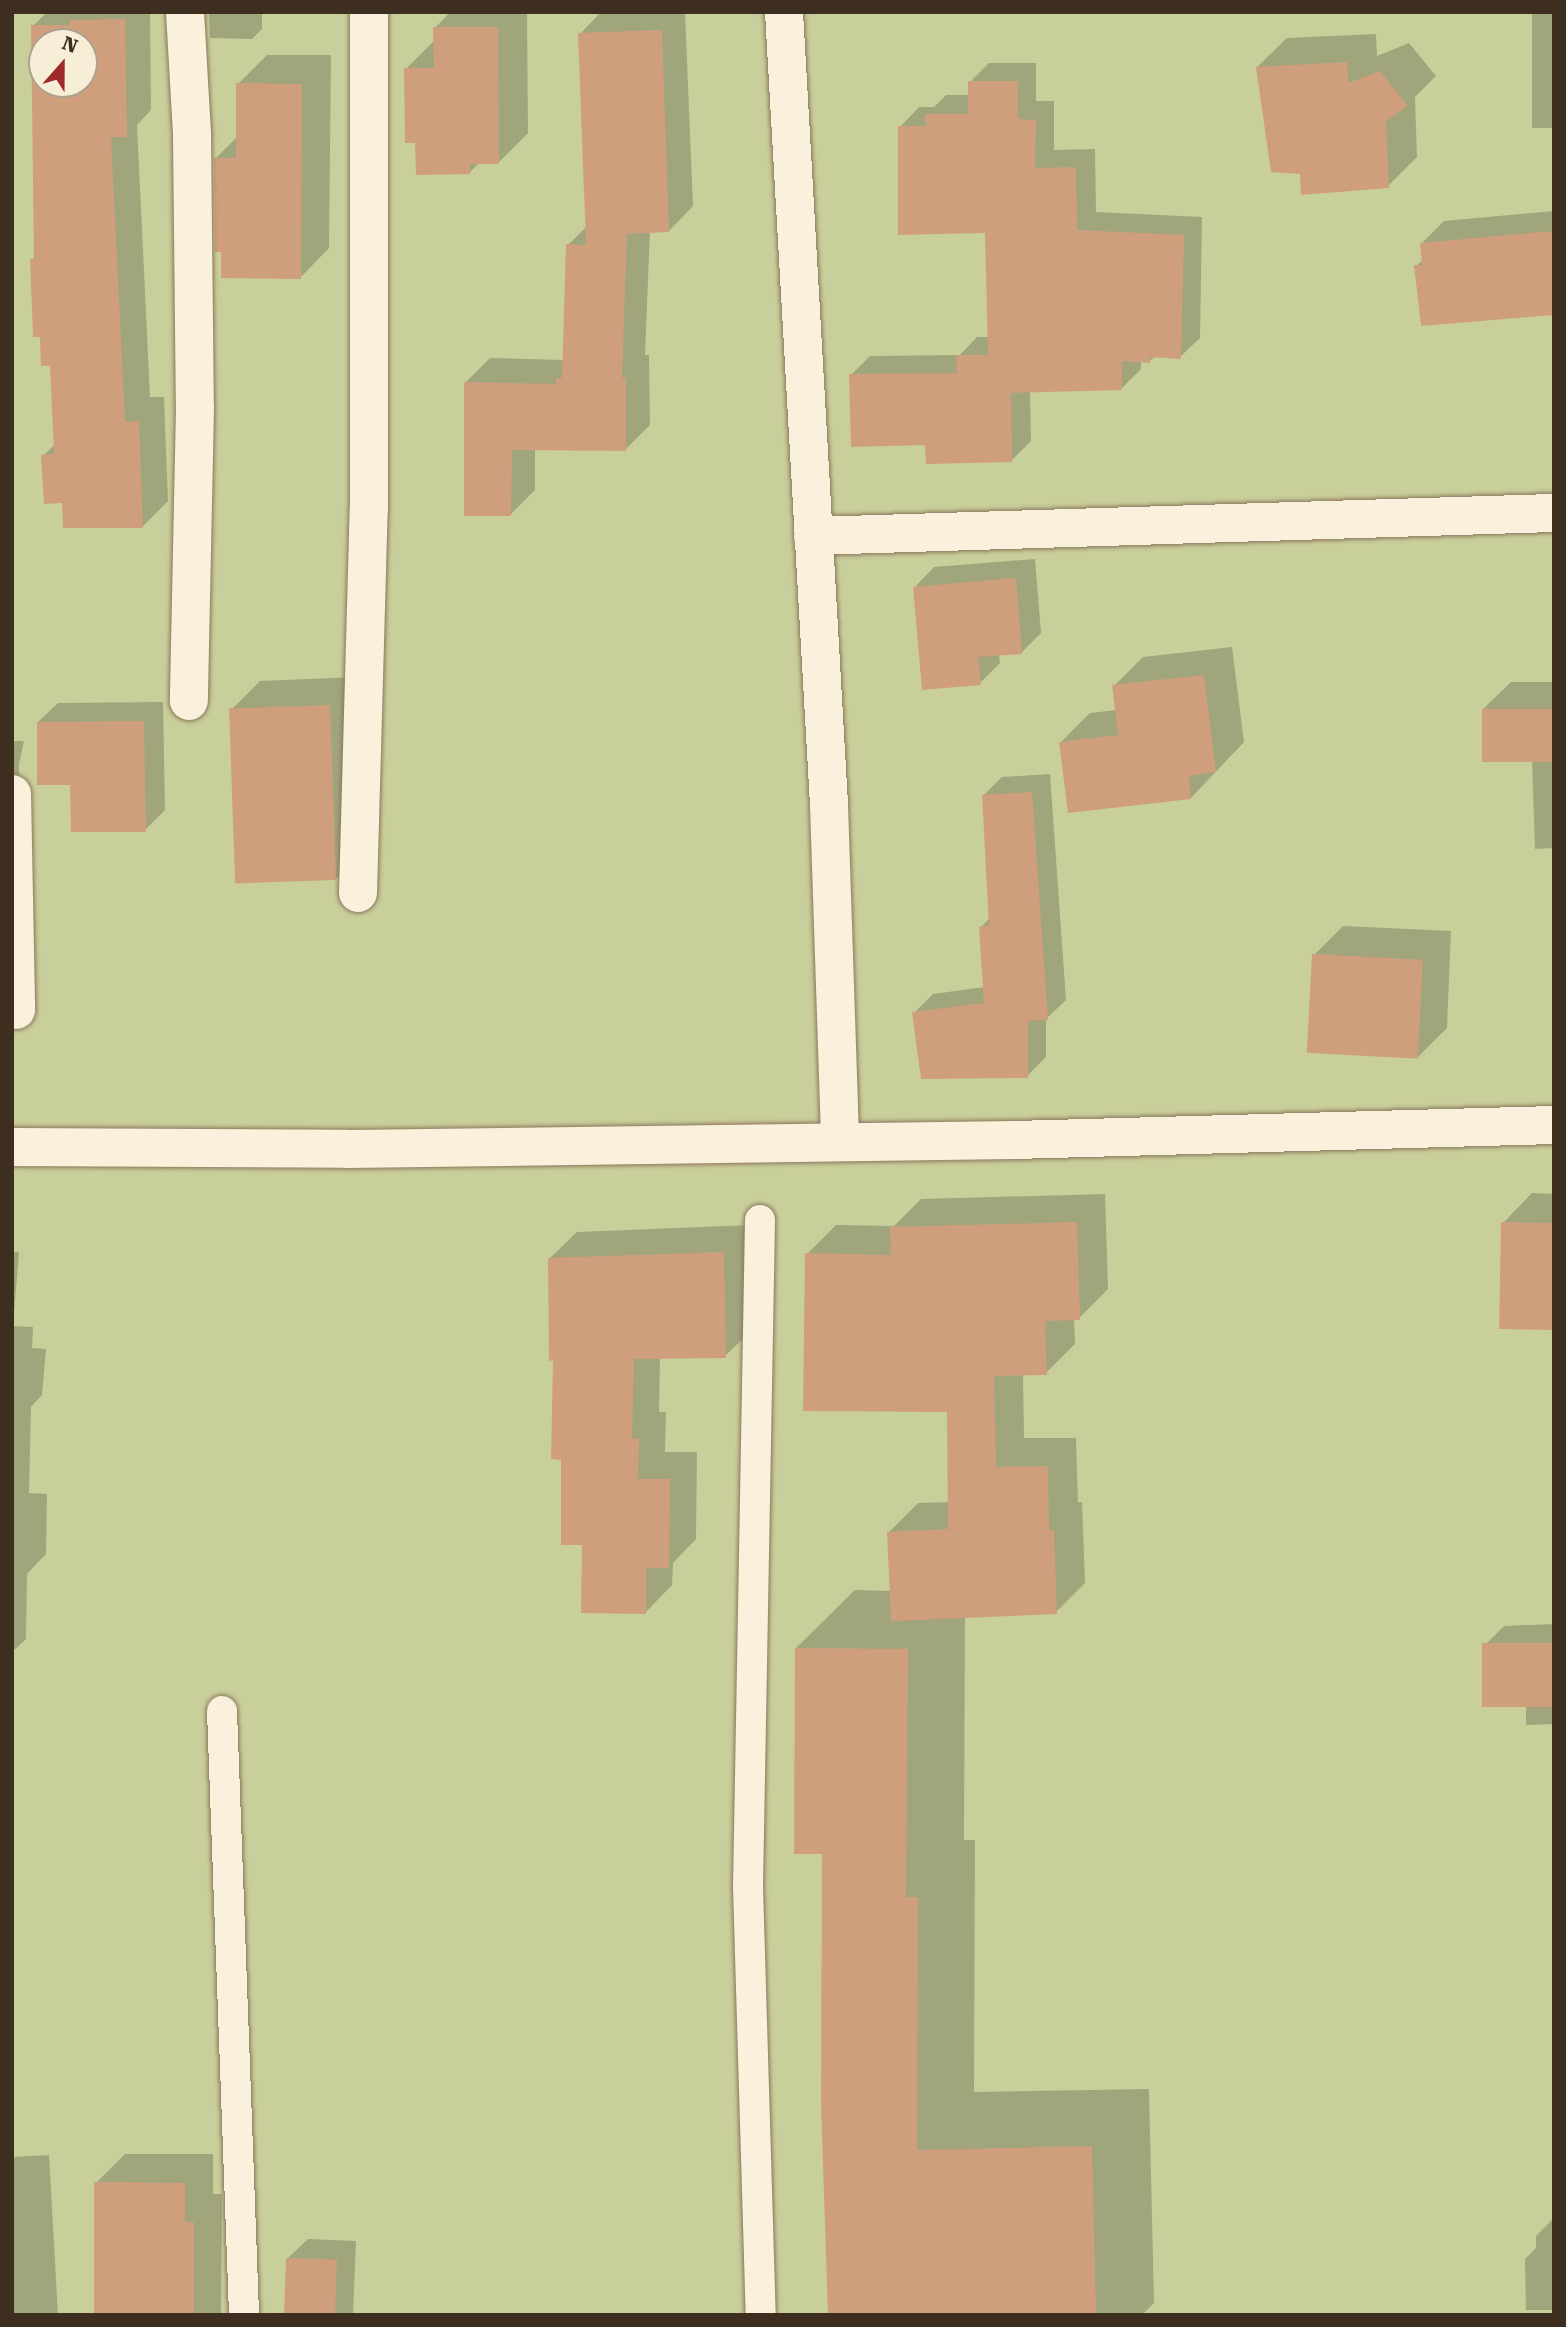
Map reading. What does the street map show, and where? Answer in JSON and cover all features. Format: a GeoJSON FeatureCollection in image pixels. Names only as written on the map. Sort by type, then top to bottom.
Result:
{"type":"FeatureCollection","features":[{"type":"Feature","properties":{"kind":"street"},"geometry":{"type":"LineString","coordinates":[[185,12],[192,135],[195,407],[189,701]]}},
{"type":"Feature","properties":{"kind":"street"},"geometry":{"type":"LineString","coordinates":[[358,893],[369,508],[369,12]]}},
{"type":"Feature","properties":{"kind":"street"},"geometry":{"type":"LineString","coordinates":[[784,12],[829,806],[840,1142]]}},
{"type":"Feature","properties":{"kind":"street"},"geometry":{"type":"LineString","coordinates":[[813,536],[1554,513]]}},
{"type":"Feature","properties":{"kind":"street"},"geometry":{"type":"LineString","coordinates":[[12,794],[16,1010]]}},
{"type":"Feature","properties":{"kind":"street"},"geometry":{"type":"LineString","coordinates":[[12,1147],[348,1149],[840,1142],[1554,1125]]}},
{"type":"Feature","properties":{"kind":"lane"},"geometry":{"type":"LineString","coordinates":[[760,1220],[748,1887],[761,2315]]}},
{"type":"Feature","properties":{"kind":"lane"},"geometry":{"type":"LineString","coordinates":[[222,1711],[244,2315]]}},
{"type":"Feature","properties":{"kind":"green space"},"geometry":{"type":"Polygon","coordinates":[[[12,12],[1554,12],[1554,2315],[12,2315],[12,12]]]}},
{"type":"Feature","properties":{"kind":"building"},"geometry":{"type":"Polygon","coordinates":[[[125,19],[127,137],[111,137],[125,422],[139,421],[143,528],[63,528],[62,503],[44,504],[41,455],[54,454],[50,366],[41,366],[40,337],[33,337],[30,259],[34,259],[32,98],[98,98],[98,28],[31,28],[31,25],[70,25],[70,20],[125,19]]]}},
{"type":"Feature","properties":{"kind":"building"},"geometry":{"type":"Polygon","coordinates":[[[433,27],[498,27],[499,164],[470,164],[470,174],[416,175],[415,143],[405,143],[404,68],[434,68],[433,27]]]}},
{"type":"Feature","properties":{"kind":"building"},"geometry":{"type":"Polygon","coordinates":[[[662,30],[669,232],[627,234],[622,378],[626,378],[626,451],[512,450],[511,516],[464,516],[464,382],[556,384],[556,378],[562,378],[566,244],[586,245],[578,33],[662,30]]]}},
{"type":"Feature","properties":{"kind":"building"},"geometry":{"type":"Polygon","coordinates":[[[1347,62],[1348,83],[1380,71],[1408,106],[1386,121],[1389,188],[1301,195],[1300,174],[1271,172],[1256,67],[1347,62]]]}},
{"type":"Feature","properties":{"kind":"building"},"geometry":{"type":"Polygon","coordinates":[[[968,81],[1018,81],[1018,119],[1036,120],[1035,168],[1076,167],[1077,230],[1184,235],[1181,359],[1150,357],[1150,363],[1122,361],[1122,390],[1011,393],[1012,462],[926,464],[925,445],[851,447],[849,374],[957,373],[956,355],[988,355],[985,233],[898,235],[898,126],[926,126],[925,114],[968,114],[968,81]]]}},
{"type":"Feature","properties":{"kind":"building"},"geometry":{"type":"Polygon","coordinates":[[[236,83],[302,84],[301,279],[221,278],[221,252],[215,252],[214,158],[236,158],[236,83]]]}},
{"type":"Feature","properties":{"kind":"building"},"geometry":{"type":"Polygon","coordinates":[[[1554,231],[1554,315],[1421,326],[1414,265],[1422,265],[1420,243],[1554,231]]]}},
{"type":"Feature","properties":{"kind":"building"},"geometry":{"type":"Polygon","coordinates":[[[1016,578],[1022,654],[978,657],[981,685],[922,690],[913,587],[1016,578]]]}},
{"type":"Feature","properties":{"kind":"building"},"geometry":{"type":"Polygon","coordinates":[[[1204,675],[1216,772],[1189,776],[1191,799],[1068,813],[1059,742],[1118,735],[1112,685],[1204,675]]]}},
{"type":"Feature","properties":{"kind":"building"},"geometry":{"type":"Polygon","coordinates":[[[330,705],[336,880],[235,883],[229,709],[330,705]]]}},
{"type":"Feature","properties":{"kind":"building"},"geometry":{"type":"Polygon","coordinates":[[[1482,709],[1554,709],[1554,762],[1482,762],[1482,709]]]}},
{"type":"Feature","properties":{"kind":"building"},"geometry":{"type":"Polygon","coordinates":[[[144,721],[146,832],[71,832],[70,785],[37,785],[37,722],[144,721]]]}},
{"type":"Feature","properties":{"kind":"building"},"geometry":{"type":"Polygon","coordinates":[[[1032,792],[1048,1020],[1028,1021],[1028,1078],[921,1079],[912,1012],[984,1003],[979,927],[989,926],[982,795],[1032,792]]]}},
{"type":"Feature","properties":{"kind":"building"},"geometry":{"type":"Polygon","coordinates":[[[1312,954],[1423,960],[1418,1059],[1307,1053],[1312,954]]]}},
{"type":"Feature","properties":{"kind":"building"},"geometry":{"type":"Polygon","coordinates":[[[1077,1222],[1080,1320],[1045,1321],[1047,1375],[994,1376],[996,1467],[1048,1466],[1049,1530],[1054,1530],[1057,1614],[891,1621],[887,1532],[948,1529],[947,1412],[803,1411],[805,1253],[891,1255],[890,1227],[1077,1222]]]}},
{"type":"Feature","properties":{"kind":"building"},"geometry":{"type":"Polygon","coordinates":[[[1501,1222],[1554,1223],[1552,1330],[1499,1329],[1501,1222]]]}},
{"type":"Feature","properties":{"kind":"building"},"geometry":{"type":"Polygon","coordinates":[[[724,1252],[726,1358],[634,1359],[632,1439],[639,1439],[638,1479],[670,1479],[669,1568],[646,1568],[646,1614],[581,1613],[582,1545],[561,1545],[561,1460],[551,1459],[553,1360],[549,1361],[548,1258],[724,1252]]]}},
{"type":"Feature","properties":{"kind":"building"},"geometry":{"type":"Polygon","coordinates":[[[1482,1643],[1554,1643],[1554,1707],[1482,1707],[1482,1643]]]}},
{"type":"Feature","properties":{"kind":"building"},"geometry":{"type":"Polygon","coordinates":[[[795,1648],[908,1649],[906,1897],[918,1897],[917,2150],[1092,2146],[1096,2315],[828,2315],[821,2104],[822,1854],[794,1854],[795,1648]]]}},
{"type":"Feature","properties":{"kind":"building"},"geometry":{"type":"Polygon","coordinates":[[[94,2182],[185,2183],[185,2222],[194,2222],[194,2315],[94,2315],[94,2182]]]}},
{"type":"Feature","properties":{"kind":"building"},"geometry":{"type":"Polygon","coordinates":[[[286,2258],[337,2260],[335,2315],[284,2315],[286,2258]]]}}]}
